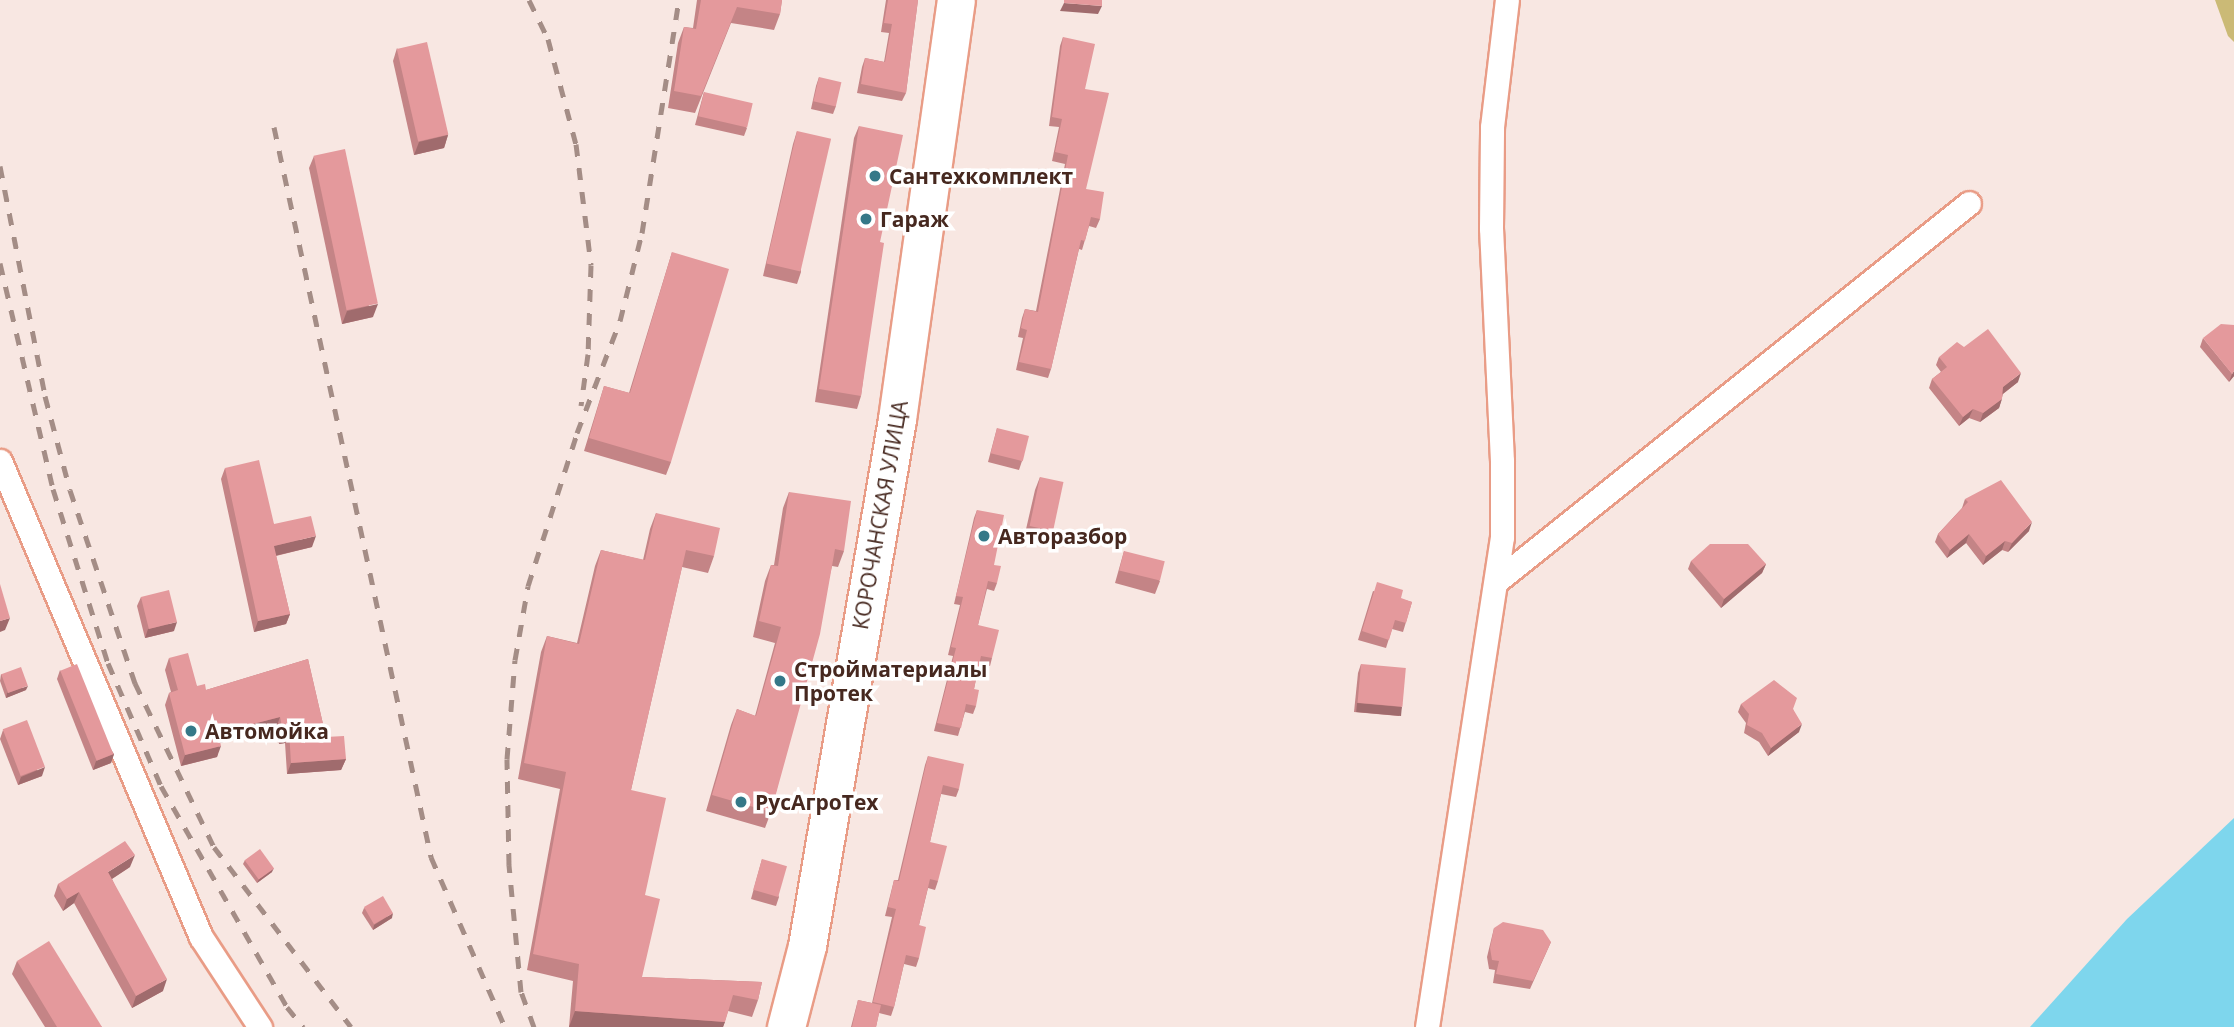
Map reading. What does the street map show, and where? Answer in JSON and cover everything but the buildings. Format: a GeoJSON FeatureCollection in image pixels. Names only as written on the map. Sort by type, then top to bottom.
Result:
{"type":"FeatureCollection","features":[{"type":"Feature","properties":{"kind":"main road","name":"КОРОЧАНСКАЯ УЛИЦА"},"geometry":{"type":"LineString","coordinates":[[786,1027],[807,946],[897,419],[956,0]]}},
{"type":"Feature","properties":{"kind":"main road","name":"КОРОЧАНСКАЯ УЛИЦА"},"geometry":{"type":"LineString","coordinates":[[806,1027],[826,947],[914,430],[974,0]]}},
{"type":"Feature","properties":{"kind":"street"},"geometry":{"type":"LineString","coordinates":[[1427,1027],[1498,580],[1502,461],[1491,203],[1492,127],[1507,0]]}},
{"type":"Feature","properties":{"kind":"street"},"geometry":{"type":"LineString","coordinates":[[1498,580],[1969,203]]}},
{"type":"Feature","properties":{"kind":"street"},"geometry":{"type":"LineString","coordinates":[[0,461],[201,937],[260,1027]]}},
{"type":"Feature","properties":{"kind":"shaded area"},"geometry":{"type":"Polygon","coordinates":[[[2215,0],[2234,0],[2234,42],[2228,36],[2215,0]]]}},
{"type":"Feature","properties":{"kind":"water"},"geometry":{"type":"Polygon","coordinates":[[[2234,818],[2234,1027],[2030,1027],[2127,919],[2234,818]]]}},
{"type":"Feature","properties":{"kind":"railway"},"geometry":{"type":"LineString","coordinates":[[529,0],[548,39],[576,144],[591,265],[588,354],[581,406]]}},
{"type":"Feature","properties":{"kind":"railway"},"geometry":{"type":"LineString","coordinates":[[534,1027],[521,992],[509,865],[507,759],[515,660],[528,586],[577,433],[620,321],[642,233],[679,0]]}},
{"type":"Feature","properties":{"kind":"railway"},"geometry":{"type":"LineString","coordinates":[[274,127],[431,857],[505,1027]]}},
{"type":"Feature","properties":{"kind":"railway"},"geometry":{"type":"LineString","coordinates":[[0,166],[45,396],[70,490],[135,683],[214,847],[351,1027]]}},
{"type":"Feature","properties":{"kind":"railway"},"geometry":{"type":"LineString","coordinates":[[0,263],[53,489],[108,663],[161,786],[287,1007],[303,1027]]}},
{"type":"Feature","properties":{"kind":"place","name":"Сантехкомплект"},"geometry":{"type":"Point","coordinates":[875,176]}},
{"type":"Feature","properties":{"kind":"place","name":"Гараж"},"geometry":{"type":"Point","coordinates":[866,219]}},
{"type":"Feature","properties":{"kind":"place","name":"Авторазбор"},"geometry":{"type":"Point","coordinates":[984,536]}},
{"type":"Feature","properties":{"kind":"place","name":"Стройматериалы Протек"},"geometry":{"type":"Point","coordinates":[780,681]}},
{"type":"Feature","properties":{"kind":"place","name":"Автомойка"},"geometry":{"type":"Point","coordinates":[191,731]}},
{"type":"Feature","properties":{"kind":"place","name":"РусАгроТех"},"geometry":{"type":"Point","coordinates":[741,802]}}]}
